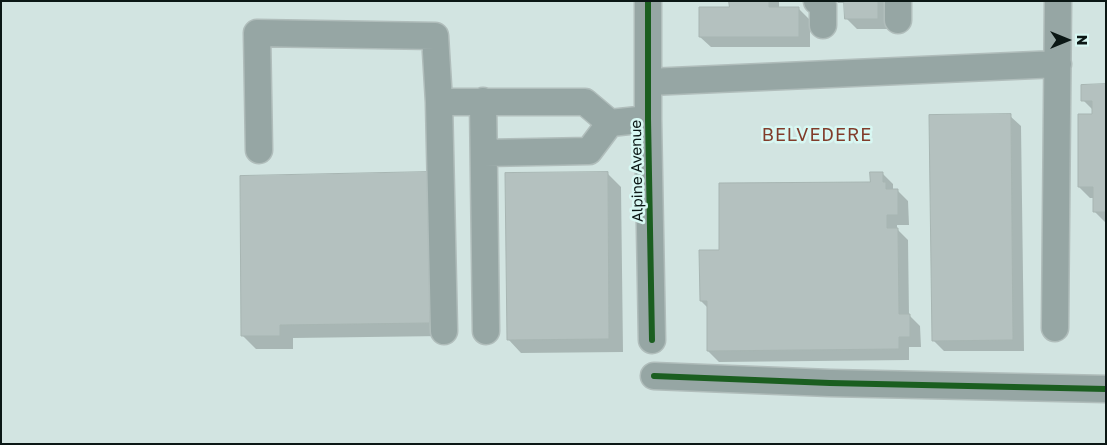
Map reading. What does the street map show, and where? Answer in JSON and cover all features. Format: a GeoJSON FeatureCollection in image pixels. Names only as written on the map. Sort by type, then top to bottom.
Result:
{"type":"FeatureCollection","features":[{"type":"Feature","properties":{"kind":"street","name":"Alpine Avenue"},"geometry":{"type":"LineString","coordinates":[[648,1],[652,340]]}},
{"type":"Feature","properties":{"kind":"street"},"geometry":{"type":"LineString","coordinates":[[1055,328],[1058,1]]}},
{"type":"Feature","properties":{"kind":"street"},"geometry":{"type":"LineString","coordinates":[[259,150],[257,34],[435,36],[439,102],[444,331]]}},
{"type":"Feature","properties":{"kind":"street"},"geometry":{"type":"LineString","coordinates":[[649,82],[1058,64]]}},
{"type":"Feature","properties":{"kind":"street"},"geometry":{"type":"LineString","coordinates":[[483,101],[486,331]]}},
{"type":"Feature","properties":{"kind":"street"},"geometry":{"type":"LineString","coordinates":[[439,102],[585,102],[610,123],[648,119]]}},
{"type":"Feature","properties":{"kind":"street"},"geometry":{"type":"LineString","coordinates":[[484,153],[589,151],[610,123]]}},
{"type":"Feature","properties":{"kind":"street"},"geometry":{"type":"LineString","coordinates":[[654,376],[830,383],[1106,389]]}},
{"type":"Feature","properties":{"kind":"building"},"geometry":{"type":"Polygon","coordinates":[[[729,1],[769,1],[769,7],[799,7],[799,37],[699,37],[699,7],[729,7],[729,1]]]}},
{"type":"Feature","properties":{"kind":"building"},"geometry":{"type":"Polygon","coordinates":[[[844,1],[878,1],[878,19],[845,19],[844,1]]]}},
{"type":"Feature","properties":{"kind":"building"},"geometry":{"type":"Polygon","coordinates":[[[1106,84],[1106,212],[1093,212],[1093,187],[1078,187],[1078,114],[1092,114],[1092,101],[1081,101],[1081,85],[1106,84]]]}},
{"type":"Feature","properties":{"kind":"building"},"geometry":{"type":"Polygon","coordinates":[[[1011,114],[1013,340],[932,341],[929,115],[1011,114]]]}},
{"type":"Feature","properties":{"kind":"building"},"geometry":{"type":"Polygon","coordinates":[[[428,172],[430,323],[280,325],[280,336],[241,336],[240,176],[428,172]]]}},
{"type":"Feature","properties":{"kind":"building"},"geometry":{"type":"Polygon","coordinates":[[[608,172],[609,339],[507,340],[505,173],[608,172]]]}},
{"type":"Feature","properties":{"kind":"building"},"geometry":{"type":"Polygon","coordinates":[[[870,172],[883,172],[883,182],[886,182],[886,189],[898,189],[898,215],[887,215],[887,228],[898,228],[899,314],[910,314],[910,337],[899,337],[899,349],[707,351],[707,301],[700,301],[699,250],[719,250],[719,183],[870,182],[870,172]]]}},
{"type":"Feature","properties":{"kind":"cycle path"},"geometry":{"type":"LineString","coordinates":[[648,1],[652,340]]}},
{"type":"Feature","properties":{"kind":"cycle path"},"geometry":{"type":"LineString","coordinates":[[654,376],[830,383],[1106,389]]}},
{"type":"Feature","properties":{"kind":"district","name":"BELVEDERE"},"geometry":{"type":"Point","coordinates":[817,135]}}]}
